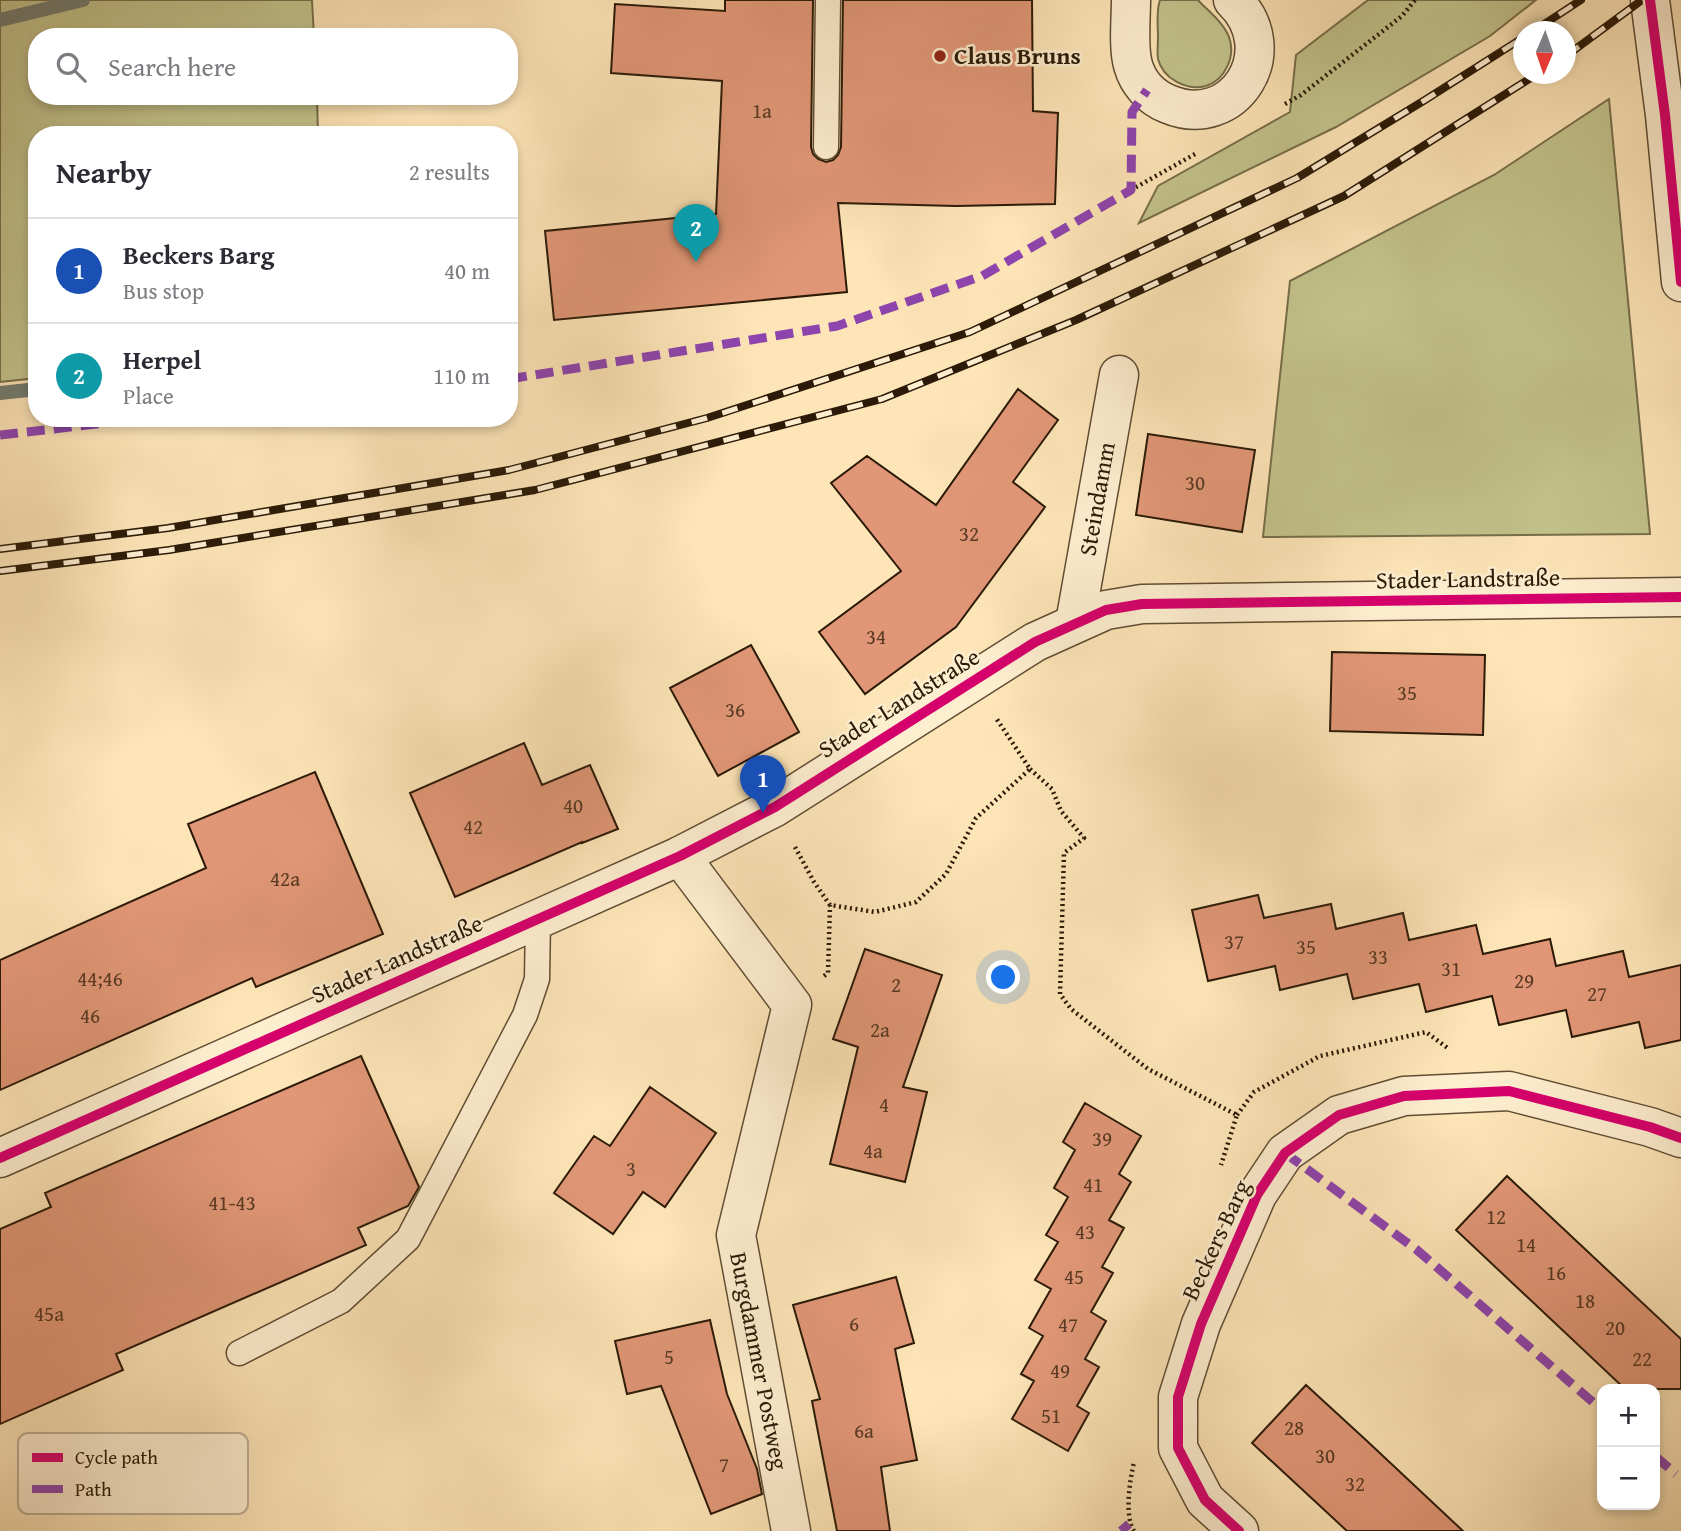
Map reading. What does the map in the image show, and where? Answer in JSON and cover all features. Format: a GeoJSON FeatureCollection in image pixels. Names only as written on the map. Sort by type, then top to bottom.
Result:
{"type":"FeatureCollection","features":[{"type":"Feature","properties":{"kind":"street"},"geometry":{"type":"LineString","coordinates":[[1131,0],[1133,64],[1142,84],[1158,100],[1178,108],[1200,110],[1219,105],[1235,94],[1247,80],[1254,62],[1255,43],[1242,4]]}},
{"type":"Feature","properties":{"kind":"street"},"geometry":{"type":"LineString","coordinates":[[1650,0],[1665,115],[1681,282]]}},
{"type":"Feature","properties":{"kind":"street","name":"Steindamm"},"geometry":{"type":"LineString","coordinates":[[1075,623],[1119,375]]}},
{"type":"Feature","properties":{"kind":"street","name":"Stader Landstraße"},"geometry":{"type":"LineString","coordinates":[[0,1158],[680,856],[775,807],[1035,642],[1106,610],[1142,604],[1681,597]]}},
{"type":"Feature","properties":{"kind":"street"},"geometry":{"type":"LineString","coordinates":[[680,856],[792,1005]]}},
{"type":"Feature","properties":{"kind":"street","name":"Burgdammer Postweg"},"geometry":{"type":"LineString","coordinates":[[791,1531],[736,1235],[792,1005]]}},
{"type":"Feature","properties":{"kind":"street","name":"Beckers Barg"},"geometry":{"type":"LineString","coordinates":[[1239,1531],[1205,1500],[1178,1448],[1178,1397],[1201,1324],[1257,1195],[1285,1153],[1339,1115],[1404,1096],[1509,1091],[1650,1127],[1681,1138]]}},
{"type":"Feature","properties":{"kind":"lane"},"geometry":{"type":"LineString","coordinates":[[826,147],[828,0]]}},
{"type":"Feature","properties":{"kind":"lane"},"geometry":{"type":"LineString","coordinates":[[239,1353],[341,1301],[408,1239],[525,1015],[537,979],[538,919]]}},
{"type":"Feature","properties":{"kind":"path"},"geometry":{"type":"LineString","coordinates":[[971,683],[1030,769],[1052,789],[1060,811],[1084,838],[1064,853],[1060,994],[1071,1009],[1148,1069],[1169,1081]]}},
{"type":"Feature","properties":{"kind":"path"},"geometry":{"type":"LineString","coordinates":[[830,905],[875,912],[916,902],[946,874],[976,818],[1030,769]]}},
{"type":"Feature","properties":{"kind":"path"},"geometry":{"type":"LineString","coordinates":[[775,807],[814,882],[830,905],[828,973],[792,1005]]}},
{"type":"Feature","properties":{"kind":"green space"},"geometry":{"type":"Polygon","coordinates":[[[0,0],[312,0],[314,28],[28,28],[28,105],[317,105],[318,126],[28,126],[28,379],[0,382],[0,0]]]}},
{"type":"Feature","properties":{"kind":"green space"},"geometry":{"type":"Polygon","coordinates":[[[1160,0],[1198,0],[1227,32],[1231,44],[1230,59],[1223,73],[1213,83],[1199,87],[1184,85],[1170,78],[1161,66],[1158,59],[1160,0]]]}},
{"type":"Feature","properties":{"kind":"green space"},"geometry":{"type":"Polygon","coordinates":[[[1368,0],[1536,0],[1490,36],[1336,127],[1139,223],[1158,186],[1290,112],[1296,55],[1368,0]]]}},
{"type":"Feature","properties":{"kind":"green space"},"geometry":{"type":"Polygon","coordinates":[[[1609,99],[1650,534],[1263,537],[1290,281],[1494,175],[1609,99]]]}},
{"type":"Feature","properties":{"kind":"building"},"geometry":{"type":"Polygon","coordinates":[[[725,0],[813,0],[811,147],[818,159],[826,162],[838,155],[841,147],[843,0],[1032,0],[1033,111],[1058,113],[1055,204],[956,206],[838,203],[847,292],[554,320],[545,231],[716,214],[722,81],[611,73],[615,4],[725,11],[725,0]]]}},
{"type":"Feature","properties":{"kind":"building"},"geometry":{"type":"Polygon","coordinates":[[[1018,389],[1058,420],[1013,482],[1045,507],[956,627],[865,694],[819,632],[901,571],[831,483],[867,456],[936,505],[1018,389]]]}},
{"type":"Feature","properties":{"kind":"building"},"geometry":{"type":"Polygon","coordinates":[[[1148,434],[1255,450],[1242,532],[1136,515],[1148,434]]]}},
{"type":"Feature","properties":{"kind":"building"},"geometry":{"type":"Polygon","coordinates":[[[751,645],[799,732],[718,776],[670,688],[751,645]]]}},
{"type":"Feature","properties":{"kind":"building"},"geometry":{"type":"Polygon","coordinates":[[[1332,652],[1485,655],[1483,735],[1330,731],[1332,652]]]}},
{"type":"Feature","properties":{"kind":"building"},"geometry":{"type":"Polygon","coordinates":[[[524,743],[542,785],[590,765],[618,829],[455,897],[410,793],[524,743]]]}},
{"type":"Feature","properties":{"kind":"building"},"geometry":{"type":"Polygon","coordinates":[[[315,772],[383,934],[256,987],[252,978],[0,1090],[0,960],[206,868],[188,824],[315,772]]]}},
{"type":"Feature","properties":{"kind":"building"},"geometry":{"type":"Polygon","coordinates":[[[1258,895],[1264,918],[1331,904],[1336,929],[1403,913],[1409,940],[1476,925],[1483,954],[1550,939],[1556,966],[1623,951],[1629,977],[1681,965],[1681,1040],[1645,1048],[1639,1022],[1572,1037],[1566,1010],[1499,1025],[1492,996],[1426,1012],[1419,984],[1353,999],[1347,974],[1280,990],[1275,966],[1208,981],[1192,910],[1258,895]]]}},
{"type":"Feature","properties":{"kind":"building"},"geometry":{"type":"Polygon","coordinates":[[[865,949],[942,975],[903,1087],[927,1092],[905,1182],[830,1164],[858,1047],[833,1039],[865,949]]]}},
{"type":"Feature","properties":{"kind":"building"},"geometry":{"type":"Polygon","coordinates":[[[361,1056],[419,1187],[408,1206],[358,1228],[366,1245],[116,1354],[123,1370],[0,1424],[0,1229],[51,1207],[45,1193],[361,1056]]]}},
{"type":"Feature","properties":{"kind":"building"},"geometry":{"type":"Polygon","coordinates":[[[650,1087],[716,1133],[665,1207],[643,1192],[613,1234],[554,1193],[594,1136],[610,1146],[650,1087]]]}},
{"type":"Feature","properties":{"kind":"building"},"geometry":{"type":"Polygon","coordinates":[[[1085,1103],[1141,1136],[1119,1174],[1131,1182],[1109,1220],[1124,1228],[1102,1267],[1113,1273],[1091,1312],[1106,1321],[1085,1359],[1099,1367],[1077,1406],[1089,1413],[1068,1451],[1012,1419],[1034,1381],[1021,1374],[1043,1336],[1029,1328],[1051,1289],[1035,1280],[1058,1242],[1046,1235],[1068,1197],[1054,1188],[1075,1150],[1063,1142],[1085,1103]]]}},
{"type":"Feature","properties":{"kind":"building"},"geometry":{"type":"Polygon","coordinates":[[[1507,1176],[1681,1339],[1681,1389],[1660,1389],[1660,1384],[1620,1384],[1456,1230],[1507,1176]]]}},
{"type":"Feature","properties":{"kind":"building"},"geometry":{"type":"Polygon","coordinates":[[[896,1277],[914,1343],[895,1349],[917,1460],[881,1467],[890,1531],[837,1531],[812,1401],[820,1399],[793,1305],[896,1277]]]}},
{"type":"Feature","properties":{"kind":"building"},"geometry":{"type":"Polygon","coordinates":[[[710,1320],[727,1394],[757,1469],[762,1494],[711,1514],[661,1386],[627,1394],[615,1341],[710,1320]]]}},
{"type":"Feature","properties":{"kind":"building"},"geometry":{"type":"Polygon","coordinates":[[[1306,1385],[1463,1531],[1347,1531],[1252,1443],[1306,1385]]]}},
{"type":"Feature","properties":{"kind":"waterway"},"geometry":{"type":"LineString","coordinates":[[0,20],[83,0]]}},
{"type":"Feature","properties":{"kind":"waterway"},"geometry":{"type":"LineString","coordinates":[[0,393],[28,390]]}},
{"type":"Feature","properties":{"kind":"railway"},"geometry":{"type":"LineString","coordinates":[[1549,21],[1581,0]]}},
{"type":"Feature","properties":{"kind":"railway"},"geometry":{"type":"LineString","coordinates":[[1576,49],[1642,0]]}},
{"type":"Feature","properties":{"kind":"railway"},"geometry":{"type":"LineString","coordinates":[[0,549],[168,528],[509,470],[707,418],[970,332],[1297,178],[1513,44]]}},
{"type":"Feature","properties":{"kind":"railway"},"geometry":{"type":"LineString","coordinates":[[0,571],[169,550],[535,490],[882,399],[1076,320],[1344,196],[1521,84]]}},
{"type":"Feature","properties":{"kind":"marked path"},"geometry":{"type":"LineString","coordinates":[[518,378],[837,326],[982,276],[1131,190],[1132,112],[1147,90]]}},
{"type":"Feature","properties":{"kind":"marked path"},"geometry":{"type":"LineString","coordinates":[[0,435],[71,427]]}},
{"type":"Feature","properties":{"kind":"marked path"},"geometry":{"type":"LineString","coordinates":[[1285,1153],[1417,1250],[1597,1406]]}},
{"type":"Feature","properties":{"kind":"marked path"},"geometry":{"type":"LineString","coordinates":[[1660,1460],[1676,1474]]}},
{"type":"Feature","properties":{"kind":"marked path"},"geometry":{"type":"LineString","coordinates":[[1121,1531],[1129,1524]]}},
{"type":"Feature","properties":{"kind":"cycle path"},"geometry":{"type":"LineString","coordinates":[[1650,0],[1665,115],[1681,282]]}},
{"type":"Feature","properties":{"kind":"cycle path"},"geometry":{"type":"LineString","coordinates":[[0,1158],[680,856],[775,807],[1035,642],[1106,610],[1142,604],[1681,597]]}},
{"type":"Feature","properties":{"kind":"cycle path"},"geometry":{"type":"LineString","coordinates":[[1239,1531],[1205,1500],[1178,1448],[1178,1397],[1201,1324],[1257,1195],[1285,1153],[1339,1115],[1404,1096],[1509,1091],[1650,1127],[1681,1138]]}},
{"type":"Feature","properties":{"kind":"place","name":"Claus Bruns"},"geometry":{"type":"Point","coordinates":[940,56]}},
{"type":"Feature","properties":{"kind":"place","name":"Herpel"},"geometry":{"type":"Point","coordinates":[696,262]}},
{"type":"Feature","properties":{"kind":"place","name":"Beckers Barg"},"geometry":{"type":"Point","coordinates":[763,813]}}]}
